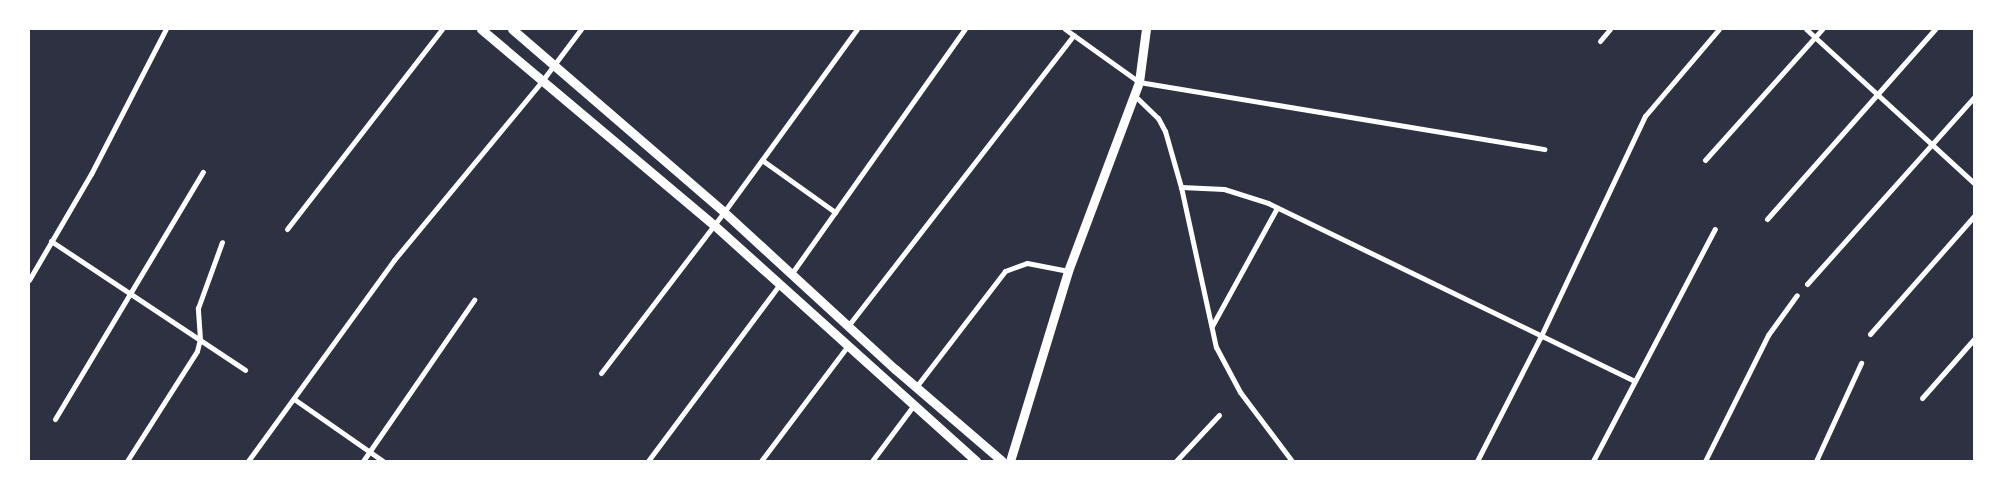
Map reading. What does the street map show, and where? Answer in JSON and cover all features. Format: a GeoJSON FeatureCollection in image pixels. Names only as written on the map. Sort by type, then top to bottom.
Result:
{"type":"FeatureCollection","features":[{"type":"Feature","properties":{"kind":"street"},"geometry":{"type":"LineString","coordinates":[[29,280],[91,174],[166,29]]}},
{"type":"Feature","properties":{"kind":"street"},"geometry":{"type":"LineString","coordinates":[[287,229],[442,29]]}},
{"type":"Feature","properties":{"kind":"street"},"geometry":{"type":"LineString","coordinates":[[481,29],[714,225],[847,347],[976,461]]}},
{"type":"Feature","properties":{"kind":"street"},"geometry":{"type":"LineString","coordinates":[[512,29],[724,212],[916,387],[1002,461]]}},
{"type":"Feature","properties":{"kind":"street"},"geometry":{"type":"LineString","coordinates":[[248,461],[394,260],[555,65],[581,29]]}},
{"type":"Feature","properties":{"kind":"street"},"geometry":{"type":"LineString","coordinates":[[601,373],[724,212],[857,29]]}},
{"type":"Feature","properties":{"kind":"street"},"geometry":{"type":"LineString","coordinates":[[792,273],[965,29]]}},
{"type":"Feature","properties":{"kind":"street"},"geometry":{"type":"LineString","coordinates":[[1065,29],[1138,82],[1545,150]]}},
{"type":"Feature","properties":{"kind":"street"},"geometry":{"type":"LineString","coordinates":[[1010,461],[1068,271],[1134,95],[1138,82],[1146,29]]}},
{"type":"Feature","properties":{"kind":"street"},"geometry":{"type":"LineString","coordinates":[[1600,41],[1610,29]]}},
{"type":"Feature","properties":{"kind":"street"},"geometry":{"type":"LineString","coordinates":[[1477,461],[1540,338],[1645,116],[1659,96],[1719,29]]}},
{"type":"Feature","properties":{"kind":"street"},"geometry":{"type":"LineString","coordinates":[[1806,29],[1974,183]]}},
{"type":"Feature","properties":{"kind":"street"},"geometry":{"type":"LineString","coordinates":[[1705,160],[1822,29]]}},
{"type":"Feature","properties":{"kind":"street"},"geometry":{"type":"LineString","coordinates":[[1768,219],[1935,29]]}},
{"type":"Feature","properties":{"kind":"street"},"geometry":{"type":"LineString","coordinates":[[848,326],[1074,35]]}},
{"type":"Feature","properties":{"kind":"street"},"geometry":{"type":"LineString","coordinates":[[1134,95],[1162,125],[1181,187],[1212,326],[1227,371],[1292,461]]}},
{"type":"Feature","properties":{"kind":"street"},"geometry":{"type":"LineString","coordinates":[[1807,284],[1933,146],[1974,97]]}},
{"type":"Feature","properties":{"kind":"street"},"geometry":{"type":"LineString","coordinates":[[762,160],[835,212]]}},
{"type":"Feature","properties":{"kind":"street"},"geometry":{"type":"LineString","coordinates":[[55,419],[132,294],[203,172]]}},
{"type":"Feature","properties":{"kind":"street"},"geometry":{"type":"LineString","coordinates":[[1181,187],[1224,189],[1277,208],[1540,338],[1634,381]]}},
{"type":"Feature","properties":{"kind":"street"},"geometry":{"type":"LineString","coordinates":[[1212,326],[1277,208]]}},
{"type":"Feature","properties":{"kind":"street"},"geometry":{"type":"LineString","coordinates":[[1870,334],[1974,216]]}},
{"type":"Feature","properties":{"kind":"street"},"geometry":{"type":"LineString","coordinates":[[1594,461],[1715,228]]}},
{"type":"Feature","properties":{"kind":"street"},"geometry":{"type":"LineString","coordinates":[[51,241],[245,370]]}},
{"type":"Feature","properties":{"kind":"street"},"geometry":{"type":"LineString","coordinates":[[127,461],[191,362],[200,339],[198,308],[222,242]]}},
{"type":"Feature","properties":{"kind":"street"},"geometry":{"type":"LineString","coordinates":[[916,387],[1006,271],[1027,263],[1068,271]]}},
{"type":"Feature","properties":{"kind":"street"},"geometry":{"type":"LineString","coordinates":[[648,461],[780,284]]}},
{"type":"Feature","properties":{"kind":"street"},"geometry":{"type":"LineString","coordinates":[[1705,461],[1768,336],[1798,295]]}},
{"type":"Feature","properties":{"kind":"street"},"geometry":{"type":"LineString","coordinates":[[363,461],[474,300]]}},
{"type":"Feature","properties":{"kind":"street"},"geometry":{"type":"LineString","coordinates":[[1922,398],[1974,339]]}},
{"type":"Feature","properties":{"kind":"street"},"geometry":{"type":"LineString","coordinates":[[761,461],[847,347]]}},
{"type":"Feature","properties":{"kind":"street"},"geometry":{"type":"LineString","coordinates":[[1816,461],[1861,364]]}},
{"type":"Feature","properties":{"kind":"street"},"geometry":{"type":"LineString","coordinates":[[294,400],[383,461]]}},
{"type":"Feature","properties":{"kind":"street"},"geometry":{"type":"LineString","coordinates":[[872,461],[913,406]]}},
{"type":"Feature","properties":{"kind":"street"},"geometry":{"type":"LineString","coordinates":[[1176,461],[1219,415]]}}]}
